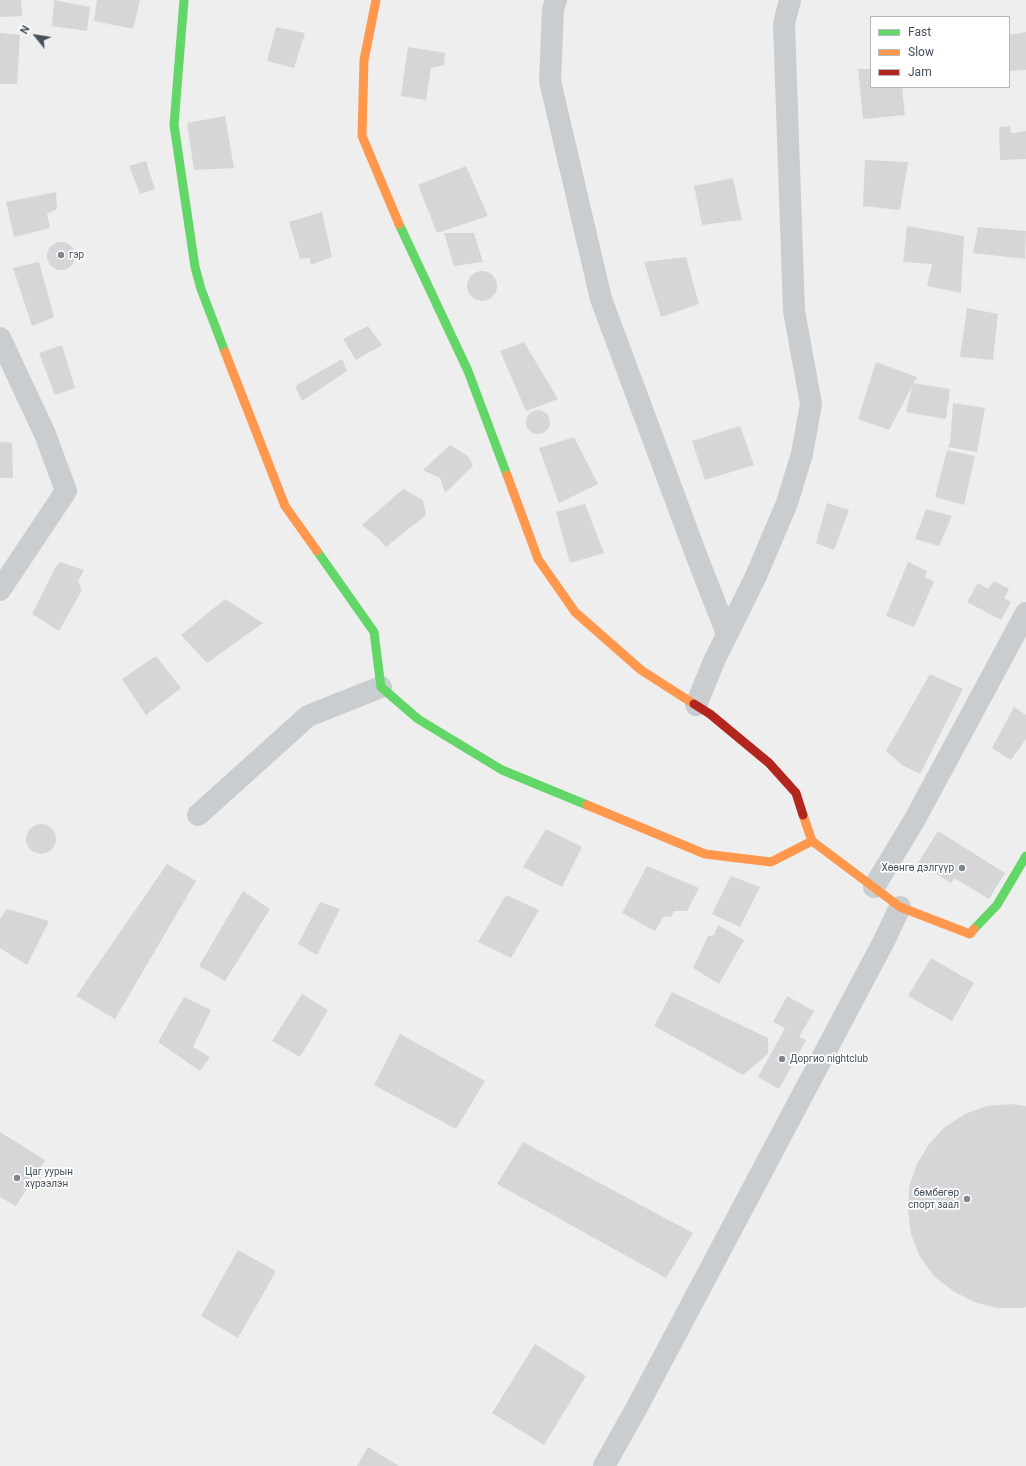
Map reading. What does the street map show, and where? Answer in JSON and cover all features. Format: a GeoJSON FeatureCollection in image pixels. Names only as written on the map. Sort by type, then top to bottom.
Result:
{"type":"FeatureCollection","features":[{"type":"Feature","properties":{"kind":"street"},"geometry":{"type":"LineString","coordinates":[[184,0],[174,125],[195,267],[201,289],[242,399],[286,506],[374,632],[381,687],[418,719],[502,770],[705,854],[771,862],[812,840]]}},
{"type":"Feature","properties":{"kind":"street"},"geometry":{"type":"LineString","coordinates":[[376,0],[364,60],[362,136],[401,230],[468,371],[538,559],[575,612],[641,670],[710,714],[769,763],[796,793],[812,840],[900,907],[970,934],[997,905],[1026,856]]}},
{"type":"Feature","properties":{"kind":"street"},"geometry":{"type":"LineString","coordinates":[[556,0],[553,9],[550,81],[601,299],[727,634]]}},
{"type":"Feature","properties":{"kind":"street"},"geometry":{"type":"LineString","coordinates":[[696,705],[714,661],[756,576],[787,503],[802,454],[811,404],[794,311],[784,24],[790,0]]}},
{"type":"Feature","properties":{"kind":"street"},"geometry":{"type":"LineString","coordinates":[[0,338],[45,434],[66,491],[0,590]]}},
{"type":"Feature","properties":{"kind":"street"},"geometry":{"type":"LineString","coordinates":[[874,887],[915,818],[1026,613]]}},
{"type":"Feature","properties":{"kind":"street"},"geometry":{"type":"LineString","coordinates":[[198,815],[308,716],[381,687]]}},
{"type":"Feature","properties":{"kind":"street"},"geometry":{"type":"LineString","coordinates":[[604,1466],[636,1409],[884,941],[900,907]]}},
{"type":"Feature","properties":{"kind":"building"},"geometry":{"type":"Polygon","coordinates":[[[0,0],[21,0],[22,16],[0,17],[0,0]]]}},
{"type":"Feature","properties":{"kind":"building"},"geometry":{"type":"Polygon","coordinates":[[[54,0],[90,7],[87,31],[52,26],[54,0]]]}},
{"type":"Feature","properties":{"kind":"building"},"geometry":{"type":"Polygon","coordinates":[[[97,0],[140,0],[133,29],[94,21],[97,0]]]}},
{"type":"Feature","properties":{"kind":"building"},"geometry":{"type":"Polygon","coordinates":[[[276,27],[305,33],[294,68],[267,61],[276,27]]]}},
{"type":"Feature","properties":{"kind":"building"},"geometry":{"type":"Polygon","coordinates":[[[1026,32],[1026,70],[1010,71],[1010,35],[1026,32]]]}},
{"type":"Feature","properties":{"kind":"building"},"geometry":{"type":"Polygon","coordinates":[[[0,33],[20,35],[17,84],[0,84],[0,33]]]}},
{"type":"Feature","properties":{"kind":"building"},"geometry":{"type":"Polygon","coordinates":[[[408,47],[445,53],[444,65],[431,68],[426,100],[401,96],[408,47]]]}},
{"type":"Feature","properties":{"kind":"building"},"geometry":{"type":"Polygon","coordinates":[[[858,69],[870,69],[870,88],[902,88],[905,115],[863,119],[858,69]]]}},
{"type":"Feature","properties":{"kind":"building"},"geometry":{"type":"Polygon","coordinates":[[[225,116],[234,168],[194,170],[187,123],[225,116]]]}},
{"type":"Feature","properties":{"kind":"building"},"geometry":{"type":"Polygon","coordinates":[[[1010,126],[1011,133],[1026,131],[1026,159],[1000,160],[999,127],[1010,126]]]}},
{"type":"Feature","properties":{"kind":"building"},"geometry":{"type":"Polygon","coordinates":[[[865,160],[908,162],[900,210],[863,206],[865,160]]]}},
{"type":"Feature","properties":{"kind":"building"},"geometry":{"type":"Polygon","coordinates":[[[146,161],[155,189],[140,194],[129,166],[146,161]]]}},
{"type":"Feature","properties":{"kind":"building"},"geometry":{"type":"Polygon","coordinates":[[[466,166],[488,216],[437,233],[418,185],[466,166]]]}},
{"type":"Feature","properties":{"kind":"building"},"geometry":{"type":"Polygon","coordinates":[[[733,178],[742,220],[702,225],[694,186],[733,178]]]}},
{"type":"Feature","properties":{"kind":"building"},"geometry":{"type":"Polygon","coordinates":[[[56,192],[57,209],[47,214],[50,228],[14,237],[6,202],[56,192]]]}},
{"type":"Feature","properties":{"kind":"building"},"geometry":{"type":"Polygon","coordinates":[[[322,212],[332,257],[311,265],[310,258],[300,259],[289,222],[322,212]]]}},
{"type":"Feature","properties":{"kind":"building"},"geometry":{"type":"Polygon","coordinates":[[[907,226],[964,236],[961,293],[927,286],[932,264],[903,262],[907,226]]]}},
{"type":"Feature","properties":{"kind":"building"},"geometry":{"type":"Polygon","coordinates":[[[978,227],[1026,231],[1025,259],[973,253],[978,227]]]}},
{"type":"Feature","properties":{"kind":"building"},"geometry":{"type":"Polygon","coordinates":[[[444,233],[474,233],[483,262],[454,266],[444,233]]]}},
{"type":"Feature","properties":{"kind":"building","name":"гэр"},"geometry":{"type":"Polygon","coordinates":[[[61,242],[71,246],[75,256],[71,266],[61,270],[51,266],[47,256],[51,246],[61,242]]]}},
{"type":"Feature","properties":{"kind":"building"},"geometry":{"type":"Polygon","coordinates":[[[686,257],[699,304],[661,317],[644,262],[686,257]]]}},
{"type":"Feature","properties":{"kind":"building"},"geometry":{"type":"Polygon","coordinates":[[[39,262],[54,317],[32,326],[13,268],[39,262]]]}},
{"type":"Feature","properties":{"kind":"building"},"geometry":{"type":"Polygon","coordinates":[[[482,271],[492,276],[497,286],[492,296],[482,301],[472,296],[467,286],[472,276],[482,271]]]}},
{"type":"Feature","properties":{"kind":"building"},"geometry":{"type":"Polygon","coordinates":[[[967,308],[998,314],[993,360],[960,357],[967,308]]]}},
{"type":"Feature","properties":{"kind":"building"},"geometry":{"type":"Polygon","coordinates":[[[368,326],[382,345],[356,360],[343,339],[368,326]]]}},
{"type":"Feature","properties":{"kind":"building"},"geometry":{"type":"Polygon","coordinates":[[[524,342],[558,399],[526,411],[500,351],[524,342]]]}},
{"type":"Feature","properties":{"kind":"building"},"geometry":{"type":"Polygon","coordinates":[[[62,345],[75,388],[55,395],[39,353],[62,345]]]}},
{"type":"Feature","properties":{"kind":"building"},"geometry":{"type":"Polygon","coordinates":[[[342,359],[347,371],[302,401],[295,386],[342,359]]]}},
{"type":"Feature","properties":{"kind":"building"},"geometry":{"type":"Polygon","coordinates":[[[876,362],[917,377],[889,430],[858,419],[876,362]]]}},
{"type":"Feature","properties":{"kind":"building"},"geometry":{"type":"Polygon","coordinates":[[[913,383],[950,389],[946,419],[906,412],[913,383]]]}},
{"type":"Feature","properties":{"kind":"building"},"geometry":{"type":"Polygon","coordinates":[[[953,403],[985,408],[977,452],[948,447],[950,443],[953,403]]]}},
{"type":"Feature","properties":{"kind":"building"},"geometry":{"type":"Polygon","coordinates":[[[538,410],[547,413],[550,422],[547,431],[538,434],[529,431],[526,422],[529,413],[538,410]]]}},
{"type":"Feature","properties":{"kind":"building"},"geometry":{"type":"Polygon","coordinates":[[[740,426],[754,465],[705,480],[692,441],[740,426]]]}},
{"type":"Feature","properties":{"kind":"building"},"geometry":{"type":"Polygon","coordinates":[[[574,437],[598,484],[559,503],[539,448],[574,437]]]}},
{"type":"Feature","properties":{"kind":"building"},"geometry":{"type":"Polygon","coordinates":[[[0,442],[12,443],[13,478],[0,478],[0,442]]]}},
{"type":"Feature","properties":{"kind":"building"},"geometry":{"type":"Polygon","coordinates":[[[450,445],[468,456],[473,466],[445,493],[440,478],[423,470],[450,445]]]}},
{"type":"Feature","properties":{"kind":"building"},"geometry":{"type":"Polygon","coordinates":[[[947,450],[975,456],[964,505],[935,497],[947,450]]]}},
{"type":"Feature","properties":{"kind":"building"},"geometry":{"type":"Polygon","coordinates":[[[403,489],[423,500],[426,515],[386,547],[378,538],[362,525],[403,489]]]}},
{"type":"Feature","properties":{"kind":"building"},"geometry":{"type":"Polygon","coordinates":[[[827,503],[849,510],[834,550],[816,543],[827,503]]]}},
{"type":"Feature","properties":{"kind":"building"},"geometry":{"type":"Polygon","coordinates":[[[585,504],[604,553],[570,563],[556,512],[585,504]]]}},
{"type":"Feature","properties":{"kind":"building"},"geometry":{"type":"Polygon","coordinates":[[[926,509],[952,516],[939,546],[915,539],[926,509]]]}},
{"type":"Feature","properties":{"kind":"building"},"geometry":{"type":"Polygon","coordinates":[[[60,562],[84,570],[78,581],[82,590],[59,631],[32,614],[56,566],[60,562]]]}},
{"type":"Feature","properties":{"kind":"building"},"geometry":{"type":"Polygon","coordinates":[[[908,562],[927,571],[925,577],[934,582],[914,627],[886,616],[908,562]]]}},
{"type":"Feature","properties":{"kind":"building"},"geometry":{"type":"Polygon","coordinates":[[[994,581],[1009,589],[1004,598],[1011,602],[1001,620],[967,602],[978,583],[988,589],[994,581]]]}},
{"type":"Feature","properties":{"kind":"building"},"geometry":{"type":"Polygon","coordinates":[[[225,599],[263,623],[207,663],[181,635],[225,599]]]}},
{"type":"Feature","properties":{"kind":"building"},"geometry":{"type":"Polygon","coordinates":[[[156,656],[181,688],[146,715],[122,679],[156,656]]]}},
{"type":"Feature","properties":{"kind":"building"},"geometry":{"type":"Polygon","coordinates":[[[930,674],[963,689],[920,774],[902,765],[886,751],[930,674]]]}},
{"type":"Feature","properties":{"kind":"building"},"geometry":{"type":"Polygon","coordinates":[[[1014,707],[1026,715],[1026,739],[1011,760],[992,748],[1014,707]]]}},
{"type":"Feature","properties":{"kind":"building"},"geometry":{"type":"Polygon","coordinates":[[[41,824],[52,828],[56,839],[52,850],[41,854],[30,850],[26,839],[30,828],[41,824]]]}},
{"type":"Feature","properties":{"kind":"building"},"geometry":{"type":"Polygon","coordinates":[[[546,829],[582,847],[562,887],[523,867],[546,829]]]}},
{"type":"Feature","properties":{"kind":"building","name":"Хөөнгө дэлгүүр"},"geometry":{"type":"Polygon","coordinates":[[[938,831],[1005,873],[989,899],[954,878],[951,883],[918,863],[938,831]]]}},
{"type":"Feature","properties":{"kind":"building"},"geometry":{"type":"Polygon","coordinates":[[[167,864],[196,881],[115,1019],[76,996],[167,864]]]}},
{"type":"Feature","properties":{"kind":"building"},"geometry":{"type":"Polygon","coordinates":[[[647,866],[699,888],[687,911],[674,911],[671,917],[664,916],[655,931],[622,913],[647,866]]]}},
{"type":"Feature","properties":{"kind":"building"},"geometry":{"type":"Polygon","coordinates":[[[731,876],[760,887],[740,927],[712,914],[731,876]]]}},
{"type":"Feature","properties":{"kind":"building"},"geometry":{"type":"Polygon","coordinates":[[[243,891],[270,909],[225,981],[199,966],[243,891]]]}},
{"type":"Feature","properties":{"kind":"building"},"geometry":{"type":"Polygon","coordinates":[[[506,895],[539,910],[511,958],[478,942],[506,895]]]}},
{"type":"Feature","properties":{"kind":"building"},"geometry":{"type":"Polygon","coordinates":[[[320,902],[340,909],[317,955],[298,944],[320,902]]]}},
{"type":"Feature","properties":{"kind":"building"},"geometry":{"type":"Polygon","coordinates":[[[7,909],[49,921],[27,965],[0,948],[0,919],[7,909]]]}},
{"type":"Feature","properties":{"kind":"building"},"geometry":{"type":"Polygon","coordinates":[[[718,925],[744,940],[719,984],[693,968],[708,936],[714,935],[718,925]]]}},
{"type":"Feature","properties":{"kind":"building"},"geometry":{"type":"Polygon","coordinates":[[[931,958],[974,983],[952,1021],[908,996],[931,958]]]}},
{"type":"Feature","properties":{"kind":"building"},"geometry":{"type":"Polygon","coordinates":[[[672,992],[768,1038],[768,1054],[743,1075],[654,1026],[672,992]]]}},
{"type":"Feature","properties":{"kind":"building"},"geometry":{"type":"Polygon","coordinates":[[[302,994],[328,1010],[300,1057],[272,1041],[302,994]]]}},
{"type":"Feature","properties":{"kind":"building","name":"Доргио nightclub"},"geometry":{"type":"Polygon","coordinates":[[[787,996],[814,1011],[799,1037],[806,1040],[779,1089],[758,1077],[785,1028],[773,1022],[787,996]]]}},
{"type":"Feature","properties":{"kind":"building"},"geometry":{"type":"Polygon","coordinates":[[[184,997],[211,1010],[193,1047],[210,1057],[200,1071],[158,1042],[184,997]]]}},
{"type":"Feature","properties":{"kind":"building"},"geometry":{"type":"Polygon","coordinates":[[[400,1034],[485,1081],[456,1129],[374,1085],[400,1034]]]}},
{"type":"Feature","properties":{"kind":"building","name":"бөмбөгөр спорт заал"},"geometry":{"type":"Polygon","coordinates":[[[1011,1104],[1026,1106],[1026,1307],[997,1308],[974,1302],[953,1291],[934,1276],[920,1257],[911,1234],[908,1211],[909,1187],[917,1164],[929,1144],[945,1127],[965,1114],[987,1106],[1011,1104]]]}},
{"type":"Feature","properties":{"kind":"building","name":"Цаг уурын хүрээлэн"},"geometry":{"type":"Polygon","coordinates":[[[0,1132],[45,1160],[16,1206],[0,1197],[0,1132]]]}},
{"type":"Feature","properties":{"kind":"building"},"geometry":{"type":"Polygon","coordinates":[[[523,1142],[693,1233],[666,1278],[497,1184],[523,1142]]]}},
{"type":"Feature","properties":{"kind":"building"},"geometry":{"type":"Polygon","coordinates":[[[238,1250],[276,1271],[238,1338],[201,1316],[238,1250]]]}},
{"type":"Feature","properties":{"kind":"building"},"geometry":{"type":"Polygon","coordinates":[[[535,1344],[586,1376],[544,1445],[492,1413],[535,1344]]]}},
{"type":"Feature","properties":{"kind":"building"},"geometry":{"type":"Polygon","coordinates":[[[368,1447],[399,1466],[357,1466],[368,1447]]]}},
{"type":"Feature","properties":{"kind":"traffic: fast"},"geometry":{"type":"LineString","coordinates":[[184,0],[174,125],[195,267],[201,289],[225,352]]}},
{"type":"Feature","properties":{"kind":"traffic: fast"},"geometry":{"type":"LineString","coordinates":[[399,224],[468,371],[507,475]]}},
{"type":"Feature","properties":{"kind":"traffic: fast"},"geometry":{"type":"LineString","coordinates":[[317,551],[374,632],[381,687],[418,719],[502,770],[587,805]]}},
{"type":"Feature","properties":{"kind":"traffic: fast"},"geometry":{"type":"LineString","coordinates":[[974,929],[997,905],[1026,856]]}},
{"type":"Feature","properties":{"kind":"traffic: slow"},"geometry":{"type":"LineString","coordinates":[[376,0],[364,60],[362,136],[399,224]]}},
{"type":"Feature","properties":{"kind":"traffic: slow"},"geometry":{"type":"LineString","coordinates":[[225,352],[285,506],[317,551]]}},
{"type":"Feature","properties":{"kind":"traffic: slow"},"geometry":{"type":"LineString","coordinates":[[507,475],[538,559],[575,612],[641,670],[694,704]]}},
{"type":"Feature","properties":{"kind":"traffic: slow"},"geometry":{"type":"LineString","coordinates":[[587,805],[705,854],[771,862],[812,841]]}},
{"type":"Feature","properties":{"kind":"traffic: slow"},"geometry":{"type":"LineString","coordinates":[[803,815],[812,841],[900,907],[970,934],[974,929]]}},
{"type":"Feature","properties":{"kind":"traffic: jam"},"geometry":{"type":"LineString","coordinates":[[694,704],[710,714],[769,763],[796,793],[803,815]]}},
{"type":"Feature","properties":{"kind":"place","name":"гэр"},"geometry":{"type":"Point","coordinates":[61,255]}},
{"type":"Feature","properties":{"kind":"place","name":"Хөөнгө дэлгүүр"},"geometry":{"type":"Point","coordinates":[962,868]}},
{"type":"Feature","properties":{"kind":"place","name":"Доргио nightclub"},"geometry":{"type":"Point","coordinates":[782,1059]}},
{"type":"Feature","properties":{"kind":"place","name":"Цаг уурын хүрээлэн"},"geometry":{"type":"Point","coordinates":[17,1178]}},
{"type":"Feature","properties":{"kind":"place","name":"бөмбөгөр спорт заал"},"geometry":{"type":"Point","coordinates":[967,1199]}}]}
